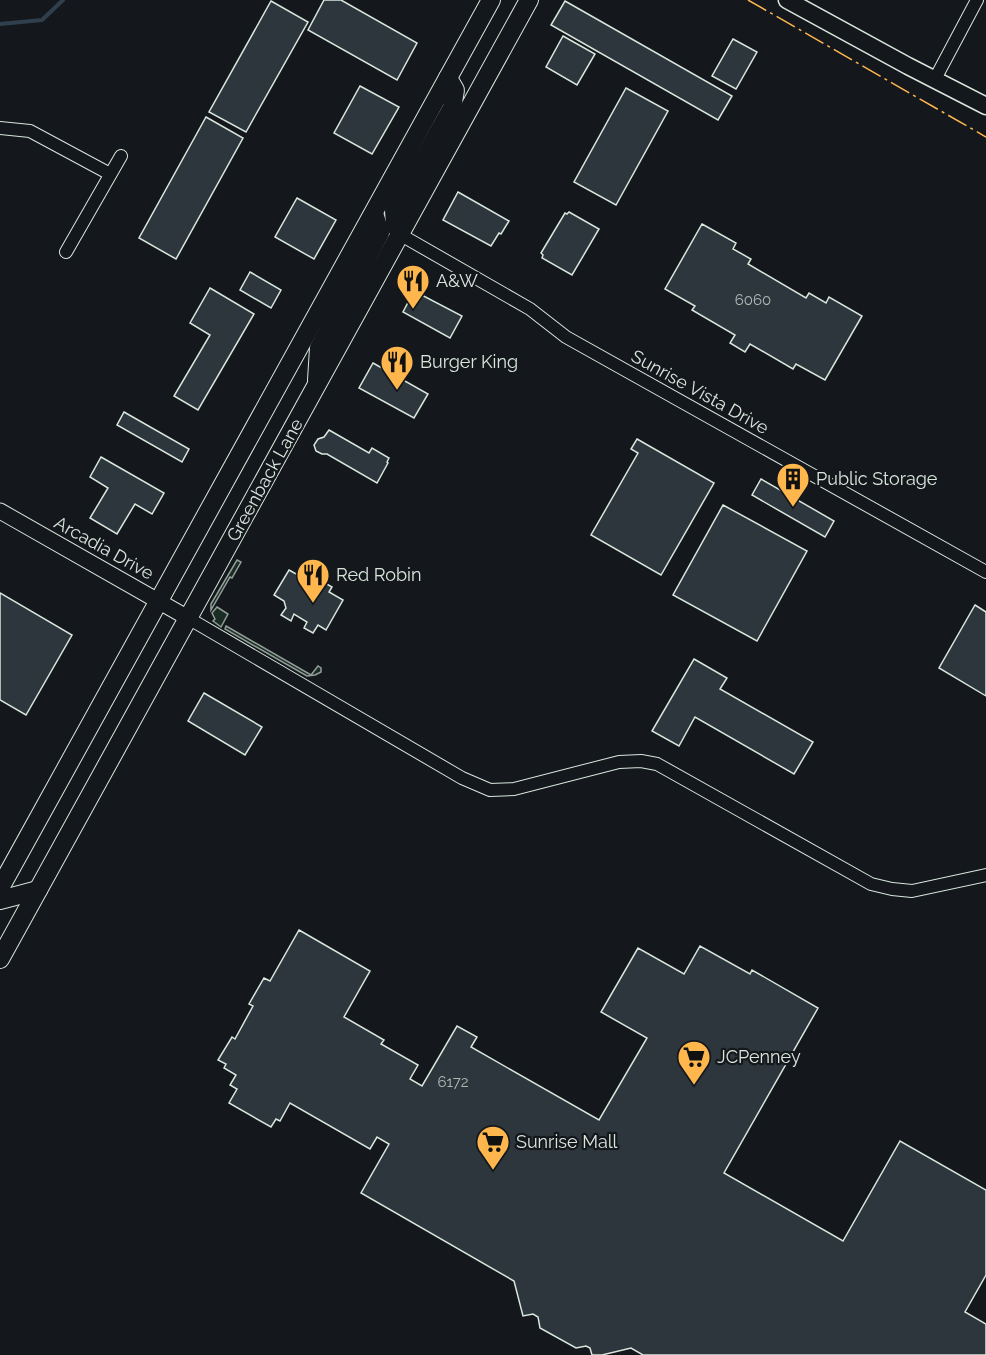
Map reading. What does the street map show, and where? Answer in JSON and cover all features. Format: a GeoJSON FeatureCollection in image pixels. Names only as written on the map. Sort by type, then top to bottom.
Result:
{"type":"FeatureCollection","features":[{"type":"Feature","properties":{"kind":"main road","name":"Greenback Lane"},"geometry":{"type":"LineString","coordinates":[[0,888],[491,0]]}},
{"type":"Feature","properties":{"kind":"main road","name":"Greenback Lane"},"geometry":{"type":"LineString","coordinates":[[2,954],[529,0]]}},
{"type":"Feature","properties":{"kind":"main road"},"geometry":{"type":"LineString","coordinates":[[787,0],[986,106]]}},
{"type":"Feature","properties":{"kind":"main road"},"geometry":{"type":"LineString","coordinates":[[401,235],[395,225],[394,210],[452,108],[455,90],[448,78]]}},
{"type":"Feature","properties":{"kind":"main road"},"geometry":{"type":"LineString","coordinates":[[316,388],[319,348],[380,233],[374,213]]}},
{"type":"Feature","properties":{"kind":"main road"},"geometry":{"type":"LineString","coordinates":[[0,900],[38,890]]}},
{"type":"Feature","properties":{"kind":"main road"},"geometry":{"type":"LineString","coordinates":[[0,932],[2,954]]}},
{"type":"Feature","properties":{"kind":"street"},"geometry":{"type":"LineString","coordinates":[[935,79],[977,0]]}},
{"type":"Feature","properties":{"kind":"street"},"geometry":{"type":"LineString","coordinates":[[0,128],[30,131],[110,174]]}},
{"type":"Feature","properties":{"kind":"street"},"geometry":{"type":"LineString","coordinates":[[66,252],[121,156]]}},
{"type":"Feature","properties":{"kind":"street","name":"Sunrise Vista Drive"},"geometry":{"type":"LineString","coordinates":[[401,235],[530,309],[566,337],[986,572]]}},
{"type":"Feature","properties":{"kind":"street","name":"Arcadia Drive"},"geometry":{"type":"LineString","coordinates":[[0,512],[188,618]]}},
{"type":"Feature","properties":{"kind":"street"},"geometry":{"type":"LineString","coordinates":[[188,618],[452,772],[490,790],[514,789],[619,762],[640,761],[657,764],[871,884],[912,891],[986,875]]}},
{"type":"Feature","properties":{"kind":"green space"},"geometry":{"type":"Polygon","coordinates":[[[237,560],[241,562],[211,610],[211,604],[237,560]]]}},
{"type":"Feature","properties":{"kind":"green space"},"geometry":{"type":"Polygon","coordinates":[[[217,607],[228,614],[221,627],[213,621],[215,619],[212,613],[217,607]]]}},
{"type":"Feature","properties":{"kind":"green space"},"geometry":{"type":"Polygon","coordinates":[[[226,626],[311,675],[318,666],[321,672],[315,675],[307,676],[225,629],[226,626]]]}},
{"type":"Feature","properties":{"kind":"building"},"geometry":{"type":"Polygon","coordinates":[[[324,0],[341,0],[417,43],[397,80],[308,30],[324,0]]]}},
{"type":"Feature","properties":{"kind":"building"},"geometry":{"type":"Polygon","coordinates":[[[271,1],[308,22],[246,132],[209,112],[271,1]]]}},
{"type":"Feature","properties":{"kind":"building"},"geometry":{"type":"Polygon","coordinates":[[[565,1],[732,96],[718,120],[551,25],[565,1]]]}},
{"type":"Feature","properties":{"kind":"building"},"geometry":{"type":"Polygon","coordinates":[[[563,36],[595,54],[577,85],[546,67],[563,36]]]}},
{"type":"Feature","properties":{"kind":"building"},"geometry":{"type":"Polygon","coordinates":[[[733,39],[757,52],[736,89],[712,76],[733,39]]]}},
{"type":"Feature","properties":{"kind":"building"},"geometry":{"type":"Polygon","coordinates":[[[360,86],[399,107],[372,154],[334,133],[360,86]]]}},
{"type":"Feature","properties":{"kind":"building"},"geometry":{"type":"Polygon","coordinates":[[[626,88],[668,111],[616,205],[574,182],[626,88]]]}},
{"type":"Feature","properties":{"kind":"building"},"geometry":{"type":"Polygon","coordinates":[[[206,117],[243,138],[176,259],[139,238],[206,117]]]}},
{"type":"Feature","properties":{"kind":"building"},"geometry":{"type":"Polygon","coordinates":[[[458,192],[509,221],[491,246],[443,220],[458,192]]]}},
{"type":"Feature","properties":{"kind":"building"},"geometry":{"type":"Polygon","coordinates":[[[297,198],[336,220],[314,259],[275,237],[297,198]]]}},
{"type":"Feature","properties":{"kind":"building"},"geometry":{"type":"Polygon","coordinates":[[[569,212],[599,229],[572,275],[542,258],[541,253],[565,213],[569,212]]]}},
{"type":"Feature","properties":{"kind":"building"},"geometry":{"type":"Polygon","coordinates":[[[702,224],[736,243],[733,249],[751,259],[748,264],[806,298],[809,293],[826,303],[829,297],[862,316],[825,380],[796,364],[793,369],[750,344],[745,352],[730,343],[735,335],[692,310],[695,306],[665,289],[702,224]]]}},
{"type":"Feature","properties":{"kind":"building"},"geometry":{"type":"Polygon","coordinates":[[[250,272],[281,290],[271,308],[240,290],[250,272]]]}},
{"type":"Feature","properties":{"kind":"building"},"geometry":{"type":"Polygon","coordinates":[[[210,288],[254,314],[198,410],[174,396],[210,335],[190,323],[210,288]]]}},
{"type":"Feature","properties":{"kind":"building"},"geometry":{"type":"Polygon","coordinates":[[[414,291],[462,316],[450,338],[403,312],[414,291]]]}},
{"type":"Feature","properties":{"kind":"building"},"geometry":{"type":"Polygon","coordinates":[[[373,363],[428,394],[414,418],[359,388],[373,363]]]}},
{"type":"Feature","properties":{"kind":"building"},"geometry":{"type":"Polygon","coordinates":[[[124,412],[189,449],[182,462],[117,425],[124,412]]]}},
{"type":"Feature","properties":{"kind":"building"},"geometry":{"type":"Polygon","coordinates":[[[329,430],[369,453],[372,448],[389,458],[377,483],[327,454],[316,451],[314,445],[329,430]]]}},
{"type":"Feature","properties":{"kind":"building"},"geometry":{"type":"Polygon","coordinates":[[[637,439],[714,483],[661,575],[591,535],[638,453],[631,449],[637,439]]]}},
{"type":"Feature","properties":{"kind":"building"},"geometry":{"type":"Polygon","coordinates":[[[101,457],[164,493],[152,514],[135,504],[117,534],[90,518],[108,488],[90,477],[101,457]]]}},
{"type":"Feature","properties":{"kind":"building","name":"Public Storage"},"geometry":{"type":"Polygon","coordinates":[[[761,479],[834,521],[825,537],[752,495],[761,479]]]}},
{"type":"Feature","properties":{"kind":"building"},"geometry":{"type":"Polygon","coordinates":[[[723,505],[807,551],[757,641],[673,595],[723,505]]]}},
{"type":"Feature","properties":{"kind":"building","name":"Red Robin"},"geometry":{"type":"Polygon","coordinates":[[[289,570],[305,579],[308,573],[332,587],[329,592],[343,600],[326,630],[318,625],[313,633],[304,628],[307,622],[294,614],[291,621],[281,615],[286,608],[284,601],[274,595],[289,570]]]}},
{"type":"Feature","properties":{"kind":"building"},"geometry":{"type":"Polygon","coordinates":[[[0,593],[72,635],[26,715],[0,700],[0,593]]]}},
{"type":"Feature","properties":{"kind":"building"},"geometry":{"type":"Polygon","coordinates":[[[975,605],[986,612],[986,696],[939,668],[975,605]]]}},
{"type":"Feature","properties":{"kind":"building"},"geometry":{"type":"Polygon","coordinates":[[[694,659],[727,678],[720,689],[813,742],[794,774],[695,717],[679,746],[652,731],[694,659]]]}},
{"type":"Feature","properties":{"kind":"building"},"geometry":{"type":"Polygon","coordinates":[[[204,693],[262,727],[245,755],[188,721],[204,693]]]}},
{"type":"Feature","properties":{"kind":"building","name":"Sunrise Mall"},"geometry":{"type":"Polygon","coordinates":[[[299,930],[370,971],[344,1017],[384,1040],[381,1044],[418,1065],[410,1079],[422,1086],[457,1026],[477,1037],[471,1047],[599,1120],[647,1038],[601,1012],[638,948],[684,974],[700,946],[750,974],[752,970],[818,1008],[724,1173],[843,1241],[900,1141],[986,1190],[986,1275],[965,1312],[986,1324],[986,1355],[643,1355],[631,1348],[592,1355],[590,1348],[586,1346],[576,1348],[540,1328],[538,1317],[533,1314],[523,1316],[514,1281],[361,1193],[389,1144],[377,1137],[370,1149],[290,1103],[280,1121],[276,1119],[271,1127],[229,1103],[237,1089],[230,1085],[236,1075],[224,1068],[226,1064],[218,1060],[232,1037],[235,1039],[253,1006],[249,1004],[264,978],[270,981],[299,930]]]}},
{"type":"Feature","properties":{"kind":"waterway"},"geometry":{"type":"LineString","coordinates":[[0,24],[42,20],[63,0]]}},
{"type":"Feature","properties":{"kind":"power"},"geometry":{"type":"LineString","coordinates":[[748,0],[986,137]]}},
{"type":"Feature","properties":{"kind":"place","name":"A&W"},"geometry":{"type":"Point","coordinates":[413,310]}},
{"type":"Feature","properties":{"kind":"place","name":"Burger King"},"geometry":{"type":"Point","coordinates":[397,391]}},
{"type":"Feature","properties":{"kind":"place","name":"Public Storage"},"geometry":{"type":"Point","coordinates":[793,508]}},
{"type":"Feature","properties":{"kind":"place","name":"Red Robin"},"geometry":{"type":"Point","coordinates":[313,604]}},
{"type":"Feature","properties":{"kind":"place","name":"JCPenney"},"geometry":{"type":"Point","coordinates":[694,1086]}},
{"type":"Feature","properties":{"kind":"place","name":"Sunrise Mall"},"geometry":{"type":"Point","coordinates":[493,1171]}}]}
